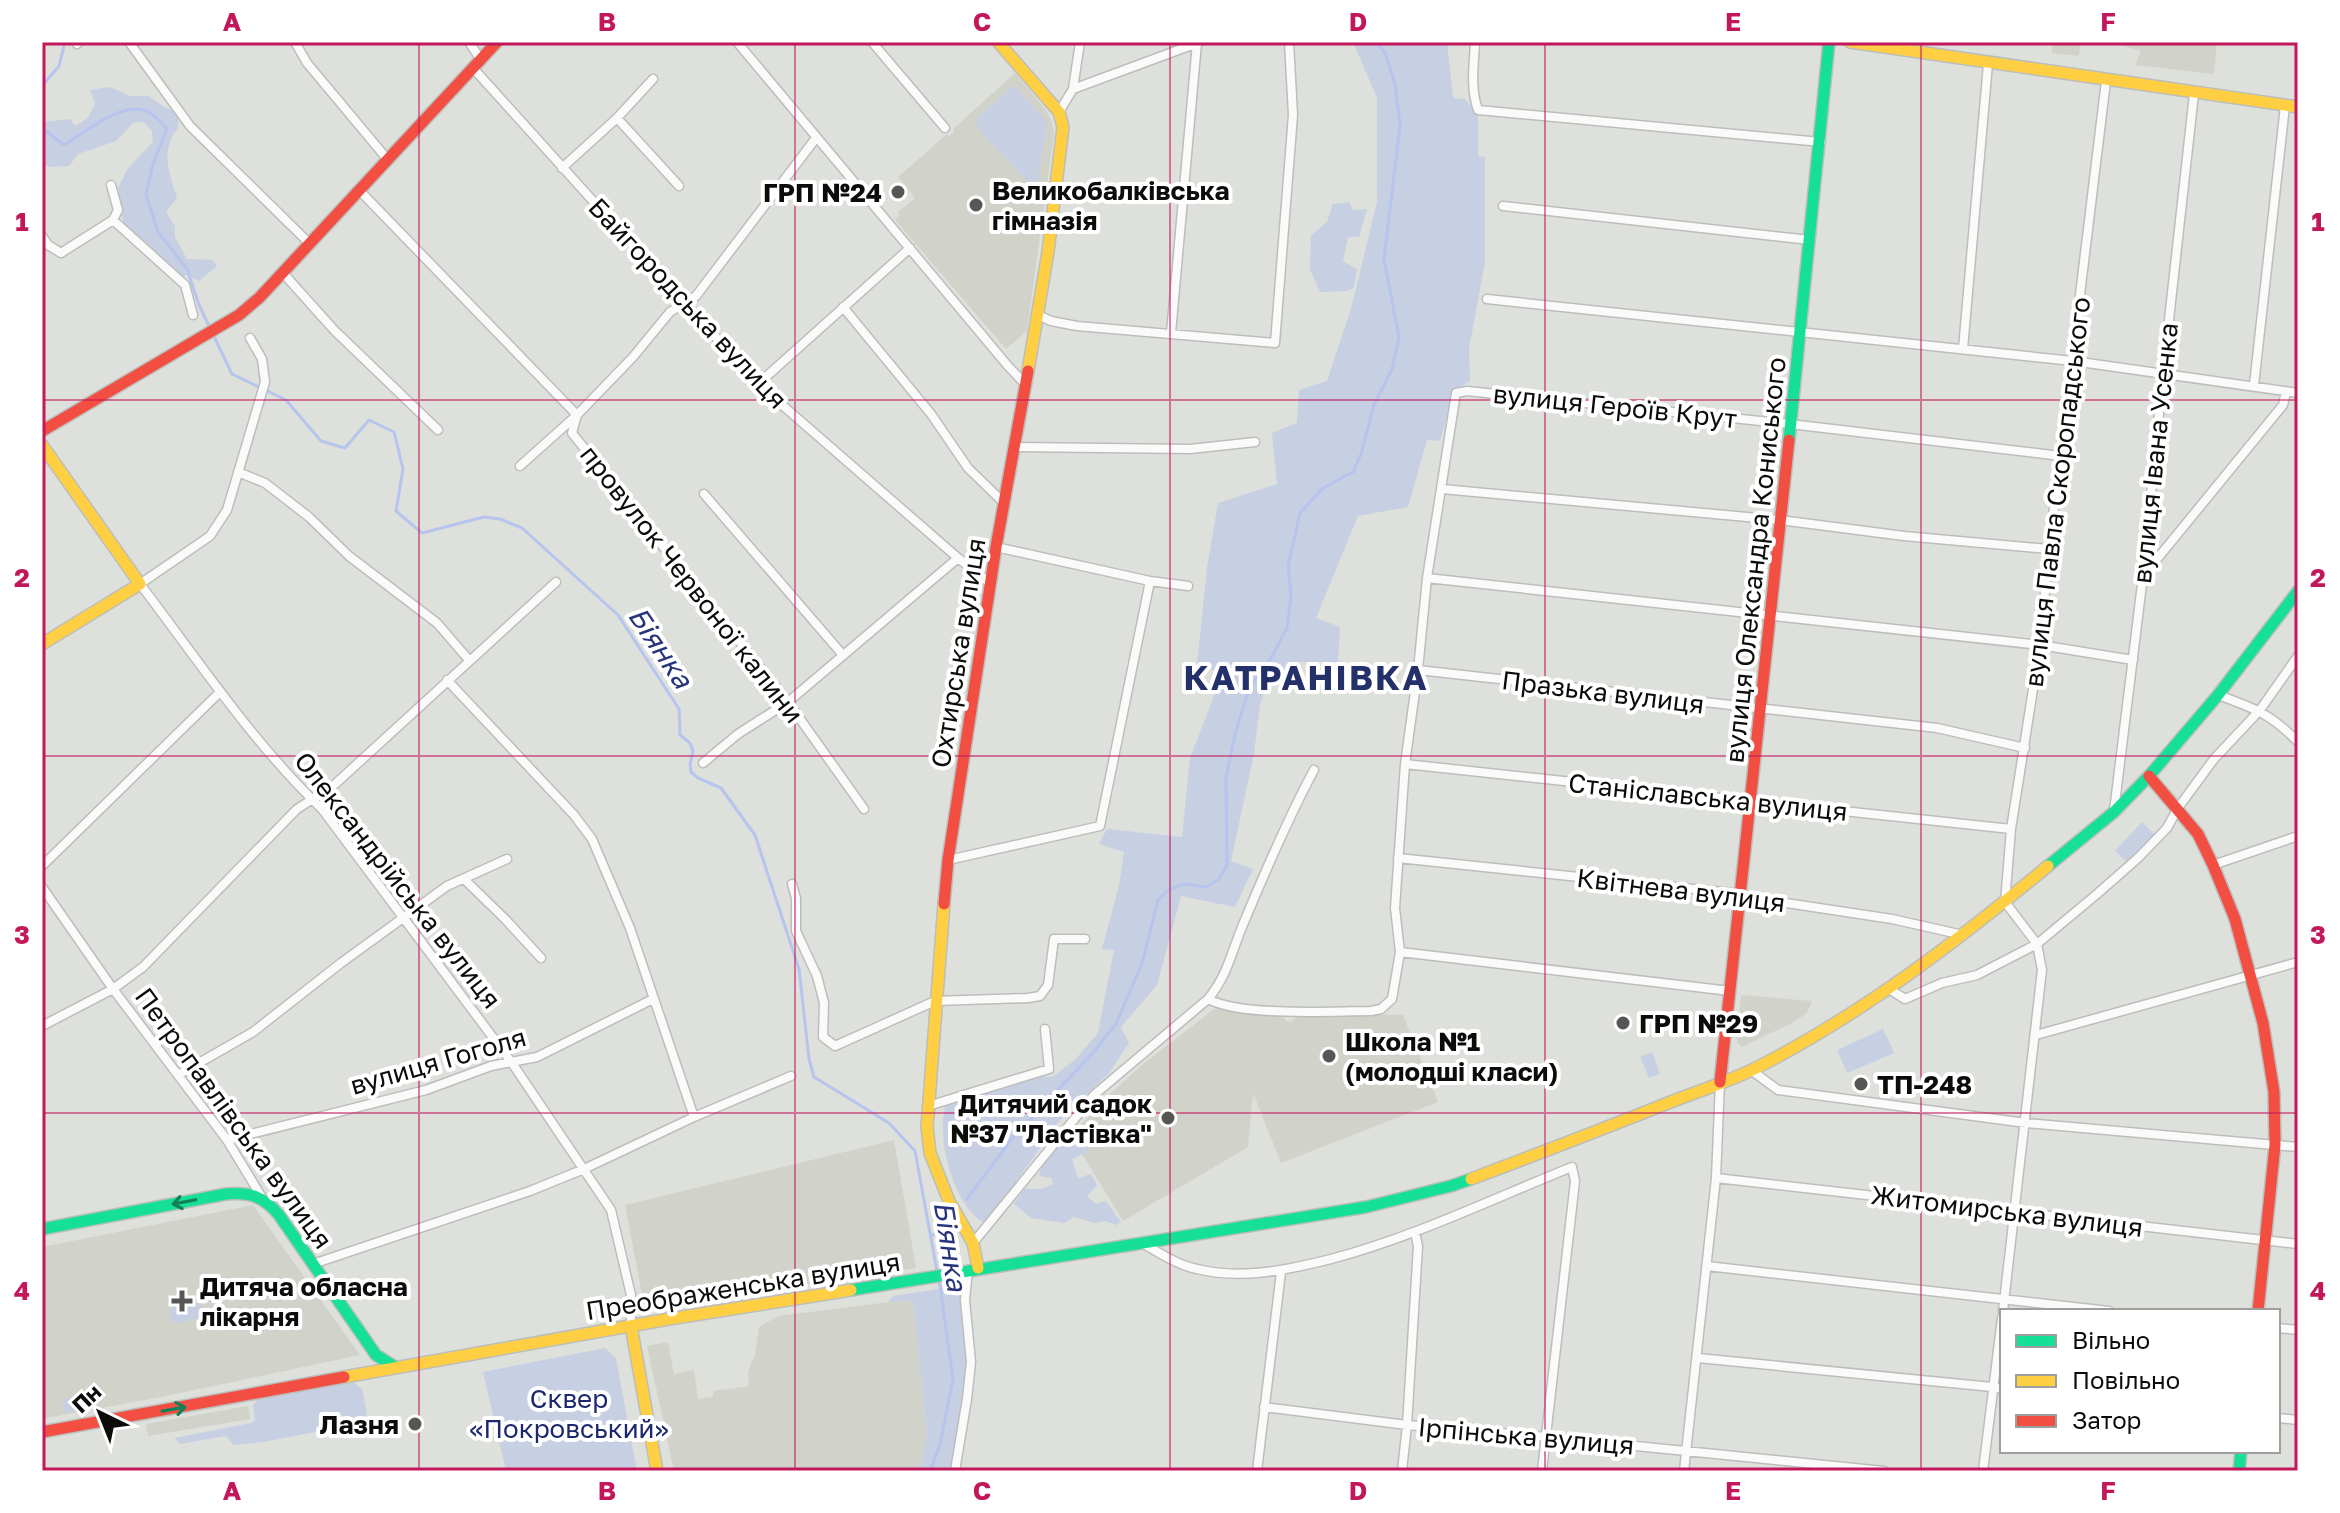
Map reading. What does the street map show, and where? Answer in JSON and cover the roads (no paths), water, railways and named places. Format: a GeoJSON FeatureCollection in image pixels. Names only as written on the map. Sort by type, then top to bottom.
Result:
{"type":"FeatureCollection","features":[{"type":"Feature","properties":{"kind":"street"},"geometry":{"type":"LineString","coordinates":[[129,42],[190,126],[310,244]]}},
{"type":"Feature","properties":{"kind":"street"},"geometry":{"type":"LineString","coordinates":[[295,42],[307,63],[388,160]]}},
{"type":"Feature","properties":{"kind":"street","name":"Байгородська вулиця"},"geometry":{"type":"LineString","coordinates":[[469,42],[477,64],[562,168],[758,384],[991,584]]}},
{"type":"Feature","properties":{"kind":"street"},"geometry":{"type":"LineString","coordinates":[[42,431],[239,315],[283,273],[497,42]]}},
{"type":"Feature","properties":{"kind":"street"},"geometry":{"type":"LineString","coordinates":[[737,42],[1026,385]]}},
{"type":"Feature","properties":{"kind":"street"},"geometry":{"type":"LineString","coordinates":[[872,42],[945,128]]}},
{"type":"Feature","properties":{"kind":"street"},"geometry":{"type":"LineString","coordinates":[[998,42],[1059,112],[1073,89],[1080,42]]}},
{"type":"Feature","properties":{"kind":"street"},"geometry":{"type":"LineString","coordinates":[[1038,315],[1077,326],[1275,343],[1293,115],[1289,42]]}},
{"type":"Feature","properties":{"kind":"street"},"geometry":{"type":"LineString","coordinates":[[1475,42],[1473,81],[1478,110],[1821,142]]}},
{"type":"Feature","properties":{"kind":"street","name":"вулиця Олександра Кониського"},"geometry":{"type":"LineString","coordinates":[[1720,1082],[1801,333],[1829,42]]}},
{"type":"Feature","properties":{"kind":"street"},"geometry":{"type":"LineString","coordinates":[[1850,42],[2298,107]]}},
{"type":"Feature","properties":{"kind":"street"},"geometry":{"type":"LineString","coordinates":[[1073,89],[1199,43],[1171,333]]}},
{"type":"Feature","properties":{"kind":"street"},"geometry":{"type":"LineString","coordinates":[[1963,349],[1988,64]]}},
{"type":"Feature","properties":{"kind":"street"},"geometry":{"type":"LineString","coordinates":[[562,168],[617,118],[653,79]]}},
{"type":"Feature","properties":{"kind":"street","name":"вулиця Павла Скоропадського"},"geometry":{"type":"LineString","coordinates":[[2005,902],[2011,829],[2040,645],[2106,81]]}},
{"type":"Feature","properties":{"kind":"street","name":"вулиця Івана Усенка"},"geometry":{"type":"LineString","coordinates":[[2114,812],[2143,576],[2194,94]]}},
{"type":"Feature","properties":{"kind":"street"},"geometry":{"type":"LineString","coordinates":[[2254,385],[2285,106]]}},
{"type":"Feature","properties":{"kind":"street","name":"Охтирська вулиця"},"geometry":{"type":"LineString","coordinates":[[967,1270],[973,1243],[949,1201],[930,1153],[927,1127],[935,1001],[948,860],[996,547],[1038,315],[1063,127],[1059,112]]}},
{"type":"Feature","properties":{"kind":"street"},"geometry":{"type":"LineString","coordinates":[[617,118],[679,186]]}},
{"type":"Feature","properties":{"kind":"street"},"geometry":{"type":"LineString","coordinates":[[520,466],[577,415],[633,357],[670,312],[696,296],[816,138]]}},
{"type":"Feature","properties":{"kind":"street"},"geometry":{"type":"LineString","coordinates":[[42,236],[48,245],[61,253],[113,220],[118,210],[111,185]]}},
{"type":"Feature","properties":{"kind":"street","name":"провулок Червоної калини"},"geometry":{"type":"LineString","coordinates":[[360,191],[577,415],[572,433],[788,702],[864,809]]}},
{"type":"Feature","properties":{"kind":"street"},"geometry":{"type":"LineString","coordinates":[[1503,206],[1810,240]]}},
{"type":"Feature","properties":{"kind":"street"},"geometry":{"type":"LineString","coordinates":[[113,220],[185,285],[193,315]]}},
{"type":"Feature","properties":{"kind":"street"},"geometry":{"type":"LineString","coordinates":[[758,384],[910,248]]}},
{"type":"Feature","properties":{"kind":"street"},"geometry":{"type":"LineString","coordinates":[[283,273],[334,330],[438,430]]}},
{"type":"Feature","properties":{"kind":"street"},"geometry":{"type":"LineString","coordinates":[[1487,299],[2073,361],[2298,393]]}},
{"type":"Feature","properties":{"kind":"street"},"geometry":{"type":"LineString","coordinates":[[843,307],[931,414],[968,468],[1005,504]]}},
{"type":"Feature","properties":{"kind":"street"},"geometry":{"type":"LineString","coordinates":[[42,644],[140,584],[210,536],[227,510],[265,382],[262,359],[250,338]]}},
{"type":"Feature","properties":{"kind":"street","name":"вулиця Героїв Крут"},"geometry":{"type":"LineString","coordinates":[[1442,489],[1456,393],[1467,391],[2061,456]]}},
{"type":"Feature","properties":{"kind":"street"},"geometry":{"type":"LineString","coordinates":[[2143,576],[2283,405],[2286,392]]}},
{"type":"Feature","properties":{"kind":"street"},"geometry":{"type":"LineString","coordinates":[[1014,447],[1190,449],[1255,442]]}},
{"type":"Feature","properties":{"kind":"street","name":"Олександрійська вулиця"},"geometry":{"type":"LineString","coordinates":[[42,445],[220,692],[322,809],[512,1063],[611,1210],[631,1295],[631,1326],[657,1471]]}},
{"type":"Feature","properties":{"kind":"street"},"geometry":{"type":"LineString","coordinates":[[238,472],[265,483],[309,517],[349,556],[437,623],[469,660]]}},
{"type":"Feature","properties":{"kind":"street"},"geometry":{"type":"LineString","coordinates":[[1208,999],[1234,1008],[1371,1011],[1381,1009],[1392,999],[1400,952],[1395,908],[1405,764],[1427,578],[1442,489],[2049,549]]}},
{"type":"Feature","properties":{"kind":"street"},"geometry":{"type":"LineString","coordinates":[[704,494],[842,654]]}},
{"type":"Feature","properties":{"kind":"street"},"geometry":{"type":"LineString","coordinates":[[996,547],[1150,581],[1188,586]]}},
{"type":"Feature","properties":{"kind":"street"},"geometry":{"type":"LineString","coordinates":[[703,763],[738,734],[788,702],[958,558]]}},
{"type":"Feature","properties":{"kind":"street"},"geometry":{"type":"LineString","coordinates":[[1427,578],[2040,645],[2133,660]]}},
{"type":"Feature","properties":{"kind":"street"},"geometry":{"type":"LineString","coordinates":[[948,860],[1100,826],[1150,581]]}},
{"type":"Feature","properties":{"kind":"street"},"geometry":{"type":"LineString","coordinates":[[42,1026],[113,989],[143,967],[297,809],[333,786],[556,582]]}},
{"type":"Feature","properties":{"kind":"street","name":"Преображенська вулиця"},"geometry":{"type":"LineString","coordinates":[[42,1432],[631,1326],[1366,1207],[1451,1186],[1563,1145],[1751,1070],[1825,1030],[1889,989],[1963,935],[2114,812],[2218,695],[2298,591]]}},
{"type":"Feature","properties":{"kind":"street"},"geometry":{"type":"LineString","coordinates":[[1889,989],[1905,999],[1942,983],[1977,975],[2037,944],[2138,858],[2167,828],[2214,759],[2260,710],[2298,656]]}},
{"type":"Feature","properties":{"kind":"street","name":"Празька вулиця"},"geometry":{"type":"LineString","coordinates":[[1418,670],[1937,728],[2025,748]]}},
{"type":"Feature","properties":{"kind":"street"},"geometry":{"type":"LineString","coordinates":[[447,680],[574,815],[592,839],[630,928],[694,1117]]}},
{"type":"Feature","properties":{"kind":"street"},"geometry":{"type":"LineString","coordinates":[[42,866],[220,692]]}},
{"type":"Feature","properties":{"kind":"street"},"geometry":{"type":"LineString","coordinates":[[2218,695],[2260,710],[2298,742]]}},
{"type":"Feature","properties":{"kind":"street","name":"Станіславська вулиця"},"geometry":{"type":"LineString","coordinates":[[1405,764],[2011,829]]}},
{"type":"Feature","properties":{"kind":"street"},"geometry":{"type":"LineString","coordinates":[[973,1243],[1094,1095],[1208,999],[1221,984],[1251,906],[1314,770]]}},
{"type":"Feature","properties":{"kind":"street"},"geometry":{"type":"LineString","coordinates":[[2149,776],[2198,834],[2213,865],[2235,919],[2263,1023],[2274,1092],[2275,1145],[2258,1309]]}},
{"type":"Feature","properties":{"kind":"street"},"geometry":{"type":"LineString","coordinates":[[2213,865],[2298,836]]}},
{"type":"Feature","properties":{"kind":"street","name":"Квітнева вулиця"},"geometry":{"type":"LineString","coordinates":[[1398,858],[1742,894],[1892,919],[1963,935]]}},
{"type":"Feature","properties":{"kind":"street"},"geometry":{"type":"LineString","coordinates":[[178,1075],[253,1032],[447,886],[507,859]]}},
{"type":"Feature","properties":{"kind":"street"},"geometry":{"type":"LineString","coordinates":[[464,879],[541,958]]}},
{"type":"Feature","properties":{"kind":"street"},"geometry":{"type":"LineString","coordinates":[[792,884],[796,898],[796,931],[817,976],[824,1003],[823,1037],[835,1046],[935,1001],[1040,996],[1048,985],[1054,939],[1085,939]]}},
{"type":"Feature","properties":{"kind":"street","name":"Петропавлівська вулиця"},"geometry":{"type":"LineString","coordinates":[[42,887],[113,989],[227,1140],[261,1196],[279,1215],[376,1355],[395,1367]]}},
{"type":"Feature","properties":{"kind":"street"},"geometry":{"type":"LineString","coordinates":[[2003,1309],[2042,970],[2037,944],[2005,902]]}},
{"type":"Feature","properties":{"kind":"street"},"geometry":{"type":"LineString","coordinates":[[1400,952],[1730,991]]}},
{"type":"Feature","properties":{"kind":"street"},"geometry":{"type":"LineString","coordinates":[[2036,1035],[2298,962]]}},
{"type":"Feature","properties":{"kind":"street","name":"вулиця Гоголя"},"geometry":{"type":"LineString","coordinates":[[227,1140],[426,1090],[491,1066],[537,1057],[653,999]]}},
{"type":"Feature","properties":{"kind":"street"},"geometry":{"type":"LineString","coordinates":[[928,1106],[1049,1069],[1045,1029]]}},
{"type":"Feature","properties":{"kind":"street"},"geometry":{"type":"LineString","coordinates":[[1751,1070],[1778,1090],[2026,1123],[2298,1147]]}},
{"type":"Feature","properties":{"kind":"street"},"geometry":{"type":"LineString","coordinates":[[313,1264],[530,1191],[791,1076]]}},
{"type":"Feature","properties":{"kind":"street"},"geometry":{"type":"LineString","coordinates":[[1684,1471],[1716,1178],[1720,1082]]}},
{"type":"Feature","properties":{"kind":"street"},"geometry":{"type":"LineString","coordinates":[[1142,1243],[1175,1262],[1198,1270],[1235,1274],[1281,1272],[1378,1246],[1572,1167],[1575,1181],[1542,1471]]}},
{"type":"Feature","properties":{"kind":"street","name":"Житомирська вулиця"},"geometry":{"type":"LineString","coordinates":[[1716,1178],[2298,1244]]}},
{"type":"Feature","properties":{"kind":"street"},"geometry":{"type":"LineString","coordinates":[[42,1229],[226,1194],[244,1192],[261,1196]]}},
{"type":"Feature","properties":{"kind":"street"},"geometry":{"type":"LineString","coordinates":[[1402,1471],[1418,1246],[1415,1232]]}},
{"type":"Feature","properties":{"kind":"street"},"geometry":{"type":"LineString","coordinates":[[1707,1266],[2090,1309]]}},
{"type":"Feature","properties":{"kind":"street"},"geometry":{"type":"LineString","coordinates":[[955,1471],[971,1362],[965,1309],[967,1270]]}},
{"type":"Feature","properties":{"kind":"street"},"geometry":{"type":"LineString","coordinates":[[1257,1471],[1281,1272]]}},
{"type":"Feature","properties":{"kind":"street"},"geometry":{"type":"LineString","coordinates":[[1983,1471],[1998,1388],[2000,1353]]}},
{"type":"Feature","properties":{"kind":"street"},"geometry":{"type":"LineString","coordinates":[[1698,1358],[1998,1388]]}},
{"type":"Feature","properties":{"kind":"street","name":"Ірпінська вулиця"},"geometry":{"type":"LineString","coordinates":[[1264,1407],[1407,1425],[1884,1471]]}},
{"type":"Feature","properties":{"kind":"waterway","name":"Біянка"},"geometry":{"type":"LineString","coordinates":[[42,86],[59,66],[65,42]]}},
{"type":"Feature","properties":{"kind":"waterway"},"geometry":{"type":"LineString","coordinates":[[967,1199],[1014,1136],[1092,1054],[1116,1024],[1142,963],[1158,900],[1170,889],[1185,884],[1206,887],[1219,879],[1227,865],[1226,778],[1235,734],[1249,689],[1287,628],[1291,596],[1288,566],[1300,513],[1323,488],[1353,472],[1374,405],[1392,369],[1399,338],[1384,259],[1400,126],[1395,84],[1385,52],[1375,42]]}},
{"type":"Feature","properties":{"kind":"waterway","name":"Біянка"},"geometry":{"type":"LineString","coordinates":[[42,128],[64,145],[117,113],[139,109],[154,115],[167,129],[153,164],[146,195],[158,232],[187,269],[199,305],[232,374],[286,400],[321,441],[345,448],[369,420],[394,432],[403,469],[396,511],[422,533],[484,517],[500,519],[522,528],[618,615],[679,709],[680,735],[690,743],[693,751],[691,772],[721,788],[755,835],[799,969],[809,1059],[814,1077],[889,1123],[915,1151],[937,1271]]}},
{"type":"Feature","properties":{"kind":"waterway"},"geometry":{"type":"LineString","coordinates":[[932,1236],[948,1219]]}},
{"type":"Feature","properties":{"kind":"waterway","name":"Біянка"},"geometry":{"type":"LineString","coordinates":[[930,1471],[940,1445],[953,1379],[939,1278]]}},
{"type":"Feature","properties":{"kind":"place","name":"ГРП №24"},"geometry":{"type":"Point","coordinates":[898,192]}},
{"type":"Feature","properties":{"kind":"place","name":"Великобалківська гімназія"},"geometry":{"type":"Point","coordinates":[976,205]}},
{"type":"Feature","properties":{"kind":"place","name":"ГРП №29"},"geometry":{"type":"Point","coordinates":[1623,1023]}},
{"type":"Feature","properties":{"kind":"place","name":"Школа №1 (молодші класи)"},"geometry":{"type":"Point","coordinates":[1329,1056]}},
{"type":"Feature","properties":{"kind":"place","name":"ТП-248"},"geometry":{"type":"Point","coordinates":[1861,1084]}},
{"type":"Feature","properties":{"kind":"place","name":"Дитячий садок №37 \"Ластівка\""},"geometry":{"type":"Point","coordinates":[1168,1118]}},
{"type":"Feature","properties":{"kind":"place","name":"Дитяча обласна лікарня"},"geometry":{"type":"Point","coordinates":[182,1301]}},
{"type":"Feature","properties":{"kind":"place","name":"Лазня"},"geometry":{"type":"Point","coordinates":[415,1424]}},
{"type":"Feature","properties":{"kind":"district","name":"КАТРАНІВКА"},"geometry":{"type":"Point","coordinates":[1306,677]}},
{"type":"Feature","properties":{"kind":"park label","name":"Сквер «Покровський»"},"geometry":{"type":"Point","coordinates":[569,1413]}}]}
